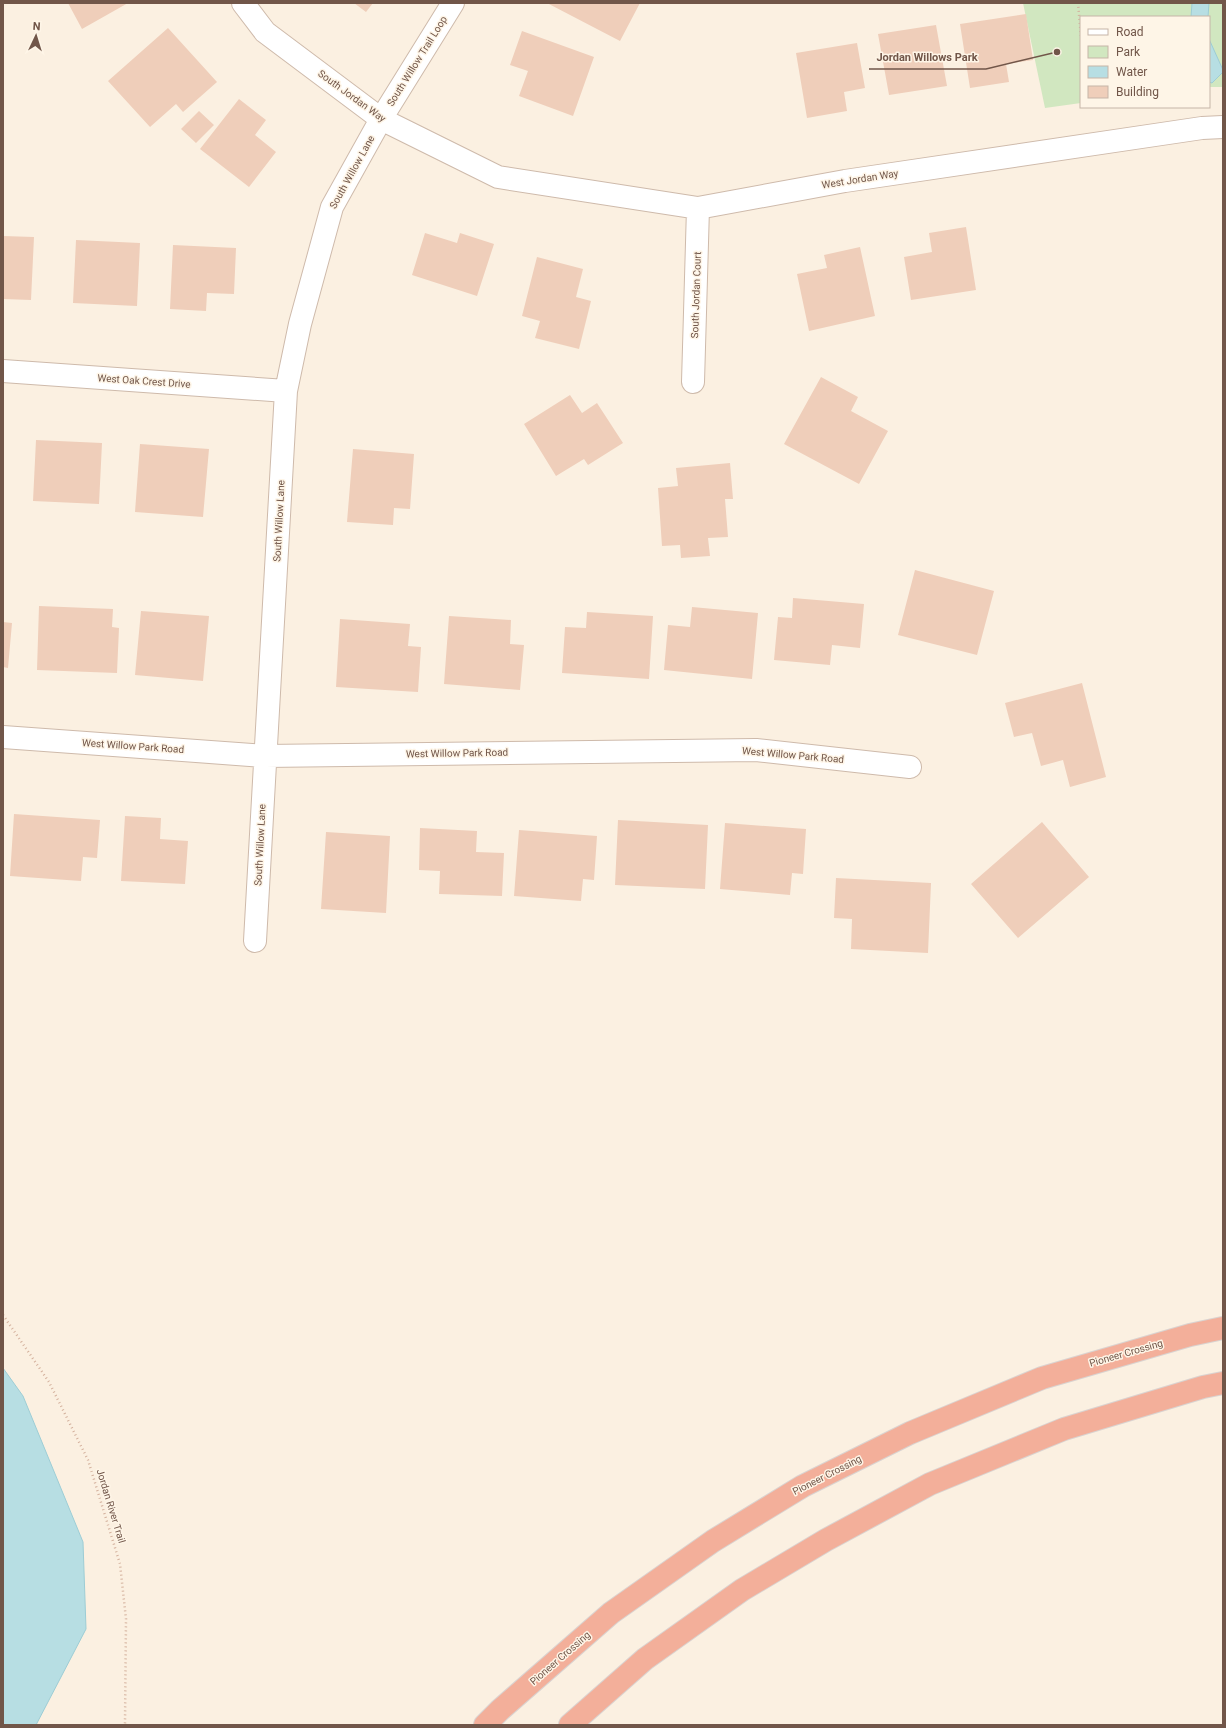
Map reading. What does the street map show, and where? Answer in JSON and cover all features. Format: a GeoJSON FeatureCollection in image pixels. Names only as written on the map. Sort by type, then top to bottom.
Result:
{"type":"FeatureCollection","features":[{"type":"Feature","properties":{"kind":"highway","name":"Pioneer Crossing"},"geometry":{"type":"LineString","coordinates":[[485,1725],[500,1710],[611,1613],[713,1541],[803,1486],[910,1433],[1042,1378],[1190,1335],[1223,1328]]}},
{"type":"Feature","properties":{"kind":"highway"},"geometry":{"type":"LineString","coordinates":[[570,1725],[645,1659],[742,1590],[826,1540],[930,1484],[1064,1429],[1203,1387],[1223,1383]]}},
{"type":"Feature","properties":{"kind":"street","name":"South Jordan Way"},"geometry":{"type":"LineString","coordinates":[[243,3],[265,32],[381,119],[498,177]]}},
{"type":"Feature","properties":{"kind":"street","name":"South Willow Trail Loop"},"geometry":{"type":"LineString","coordinates":[[381,119],[453,3]]}},
{"type":"Feature","properties":{"kind":"street","name":"South Willow Lane"},"geometry":{"type":"LineString","coordinates":[[255,941],[286,391],[300,324],[332,207],[381,119]]}},
{"type":"Feature","properties":{"kind":"street","name":"West Jordan Way"},"geometry":{"type":"LineString","coordinates":[[498,177],[698,208],[853,180],[1202,128],[1223,127]]}},
{"type":"Feature","properties":{"kind":"street","name":"South Jordan Court"},"geometry":{"type":"LineString","coordinates":[[693,382],[698,208]]}},
{"type":"Feature","properties":{"kind":"street","name":"West Oak Crest Drive"},"geometry":{"type":"LineString","coordinates":[[3,371],[286,391]]}},
{"type":"Feature","properties":{"kind":"street","name":"West Willow Park Road"},"geometry":{"type":"LineString","coordinates":[[3,737],[265,756],[756,750],[910,767]]}},
{"type":"Feature","properties":{"kind":"path"},"geometry":{"type":"LineString","coordinates":[[1078,3],[1080,26]]}},
{"type":"Feature","properties":{"kind":"path","name":"Jordan River Trail"},"geometry":{"type":"LineString","coordinates":[[3,1315],[49,1382],[88,1460],[120,1564],[126,1619],[125,1725]]}},
{"type":"Feature","properties":{"kind":"green space"},"geometry":{"type":"Polygon","coordinates":[[[1023,3],[1223,3],[1223,87],[1210,87],[1210,16],[1080,16],[1080,103],[1045,108],[1023,3]]]}},
{"type":"Feature","properties":{"kind":"water"},"geometry":{"type":"Polygon","coordinates":[[[1192,3],[1209,3],[1208,16],[1191,16],[1192,3]]]}},
{"type":"Feature","properties":{"kind":"water"},"geometry":{"type":"Polygon","coordinates":[[[1210,41],[1223,70],[1223,72],[1212,83],[1210,82],[1210,41]]]}},
{"type":"Feature","properties":{"kind":"water"},"geometry":{"type":"Polygon","coordinates":[[[3,1368],[23,1396],[83,1542],[86,1629],[36,1725],[3,1725],[3,1368]]]}},
{"type":"Feature","properties":{"kind":"building"},"geometry":{"type":"Polygon","coordinates":[[[68,3],[128,3],[82,29],[68,3]]]}},
{"type":"Feature","properties":{"kind":"building"},"geometry":{"type":"Polygon","coordinates":[[[354,3],[373,3],[366,12],[354,3]]]}},
{"type":"Feature","properties":{"kind":"building"},"geometry":{"type":"Polygon","coordinates":[[[547,3],[640,3],[620,41],[547,3]]]}},
{"type":"Feature","properties":{"kind":"building"},"geometry":{"type":"Polygon","coordinates":[[[1026,14],[1033,60],[1006,64],[1009,82],[970,88],[960,24],[1026,14]]]}},
{"type":"Feature","properties":{"kind":"building"},"geometry":{"type":"Polygon","coordinates":[[[936,25],[947,86],[889,95],[878,34],[936,25]]]}},
{"type":"Feature","properties":{"kind":"building"},"geometry":{"type":"Polygon","coordinates":[[[168,28],[217,82],[183,112],[176,104],[150,127],[108,81],[168,28]]]}},
{"type":"Feature","properties":{"kind":"building"},"geometry":{"type":"Polygon","coordinates":[[[522,31],[594,57],[573,116],[519,96],[528,71],[510,65],[522,31]]]}},
{"type":"Feature","properties":{"kind":"building"},"geometry":{"type":"Polygon","coordinates":[[[857,43],[865,88],[844,92],[847,111],[807,118],[796,53],[857,43]]]}},
{"type":"Feature","properties":{"kind":"building"},"geometry":{"type":"Polygon","coordinates":[[[239,99],[266,120],[255,135],[276,152],[249,187],[200,149],[239,99]]]}},
{"type":"Feature","properties":{"kind":"building"},"geometry":{"type":"Polygon","coordinates":[[[199,111],[214,125],[196,143],[181,129],[199,111]]]}},
{"type":"Feature","properties":{"kind":"building"},"geometry":{"type":"Polygon","coordinates":[[[966,227],[976,290],[911,300],[904,257],[932,252],[929,233],[966,227]]]}},
{"type":"Feature","properties":{"kind":"building"},"geometry":{"type":"Polygon","coordinates":[[[425,233],[457,243],[460,233],[494,244],[477,296],[412,275],[425,233]]]}},
{"type":"Feature","properties":{"kind":"building"},"geometry":{"type":"Polygon","coordinates":[[[3,236],[34,237],[31,300],[3,299],[3,236]]]}},
{"type":"Feature","properties":{"kind":"building"},"geometry":{"type":"Polygon","coordinates":[[[76,240],[140,243],[137,306],[73,303],[76,240]]]}},
{"type":"Feature","properties":{"kind":"building"},"geometry":{"type":"Polygon","coordinates":[[[173,245],[236,248],[234,294],[207,293],[206,311],[170,309],[173,245]]]}},
{"type":"Feature","properties":{"kind":"building"},"geometry":{"type":"Polygon","coordinates":[[[860,247],[875,316],[809,331],[797,274],[827,268],[824,255],[860,247]]]}},
{"type":"Feature","properties":{"kind":"building"},"geometry":{"type":"Polygon","coordinates":[[[537,257],[583,269],[576,297],[591,301],[579,349],[535,338],[540,321],[522,316],[537,257]]]}},
{"type":"Feature","properties":{"kind":"building"},"geometry":{"type":"Polygon","coordinates":[[[821,377],[858,397],[851,411],[888,431],[859,484],[784,444],[821,377]]]}},
{"type":"Feature","properties":{"kind":"building"},"geometry":{"type":"Polygon","coordinates":[[[570,395],[582,413],[597,403],[623,443],[588,465],[584,459],[556,476],[524,424],[570,395]]]}},
{"type":"Feature","properties":{"kind":"building"},"geometry":{"type":"Polygon","coordinates":[[[36,440],[102,443],[99,504],[33,501],[36,440]]]}},
{"type":"Feature","properties":{"kind":"building"},"geometry":{"type":"Polygon","coordinates":[[[140,444],[209,449],[203,517],[135,512],[140,444]]]}},
{"type":"Feature","properties":{"kind":"building"},"geometry":{"type":"Polygon","coordinates":[[[353,449],[414,454],[410,509],[394,508],[393,525],[347,522],[353,449]]]}},
{"type":"Feature","properties":{"kind":"building"},"geometry":{"type":"Polygon","coordinates":[[[730,463],[733,499],[725,499],[728,537],[708,538],[710,556],[681,558],[680,545],[662,546],[658,488],[678,486],[676,468],[730,463]]]}},
{"type":"Feature","properties":{"kind":"building"},"geometry":{"type":"Polygon","coordinates":[[[915,570],[994,591],[977,655],[898,635],[915,570]]]}},
{"type":"Feature","properties":{"kind":"building"},"geometry":{"type":"Polygon","coordinates":[[[793,598],[864,604],[860,648],[832,645],[830,665],[774,660],[778,617],[792,618],[793,598]]]}},
{"type":"Feature","properties":{"kind":"building"},"geometry":{"type":"Polygon","coordinates":[[[39,606],[113,609],[112,627],[119,628],[117,673],[37,670],[39,606]]]}},
{"type":"Feature","properties":{"kind":"building"},"geometry":{"type":"Polygon","coordinates":[[[692,607],[758,613],[752,679],[664,670],[668,625],[690,627],[692,607]]]}},
{"type":"Feature","properties":{"kind":"building"},"geometry":{"type":"Polygon","coordinates":[[[141,611],[209,616],[203,681],[135,675],[141,611]]]}},
{"type":"Feature","properties":{"kind":"building"},"geometry":{"type":"Polygon","coordinates":[[[587,612],[653,616],[649,679],[562,673],[565,627],[586,628],[587,612]]]}},
{"type":"Feature","properties":{"kind":"building"},"geometry":{"type":"Polygon","coordinates":[[[449,616],[511,620],[510,644],[524,645],[520,690],[444,684],[449,616]]]}},
{"type":"Feature","properties":{"kind":"building"},"geometry":{"type":"Polygon","coordinates":[[[340,619],[410,624],[408,646],[421,647],[418,692],[336,687],[340,619]]]}},
{"type":"Feature","properties":{"kind":"building"},"geometry":{"type":"Polygon","coordinates":[[[3,622],[12,623],[8,668],[3,667],[3,622]]]}},
{"type":"Feature","properties":{"kind":"building"},"geometry":{"type":"Polygon","coordinates":[[[1082,683],[1106,777],[1070,787],[1063,760],[1041,766],[1032,733],[1014,737],[1005,703],[1082,683]]]}},
{"type":"Feature","properties":{"kind":"building"},"geometry":{"type":"Polygon","coordinates":[[[14,814],[100,820],[97,858],[83,857],[81,881],[10,876],[14,814]]]}},
{"type":"Feature","properties":{"kind":"building"},"geometry":{"type":"Polygon","coordinates":[[[125,816],[161,818],[160,839],[188,841],[185,884],[121,881],[125,816]]]}},
{"type":"Feature","properties":{"kind":"building"},"geometry":{"type":"Polygon","coordinates":[[[618,820],[708,825],[705,889],[615,885],[618,820]]]}},
{"type":"Feature","properties":{"kind":"building"},"geometry":{"type":"Polygon","coordinates":[[[1042,822],[1089,877],[1018,938],[971,884],[1042,822]]]}},
{"type":"Feature","properties":{"kind":"building"},"geometry":{"type":"Polygon","coordinates":[[[725,823],[806,829],[803,874],[792,873],[790,895],[720,889],[725,823]]]}},
{"type":"Feature","properties":{"kind":"building"},"geometry":{"type":"Polygon","coordinates":[[[420,828],[477,831],[476,852],[504,853],[502,896],[439,894],[440,871],[419,870],[420,828]]]}},
{"type":"Feature","properties":{"kind":"building"},"geometry":{"type":"Polygon","coordinates":[[[519,830],[597,836],[594,880],[583,879],[581,901],[514,896],[519,830]]]}},
{"type":"Feature","properties":{"kind":"building"},"geometry":{"type":"Polygon","coordinates":[[[326,832],[390,836],[386,913],[321,909],[326,832]]]}},
{"type":"Feature","properties":{"kind":"building"},"geometry":{"type":"Polygon","coordinates":[[[836,878],[931,883],[928,953],[851,949],[852,919],[834,918],[836,878]]]}},
{"type":"Feature","properties":{"kind":"place","name":"Jordan Willows Park"},"geometry":{"type":"Point","coordinates":[1057,52]}}]}
